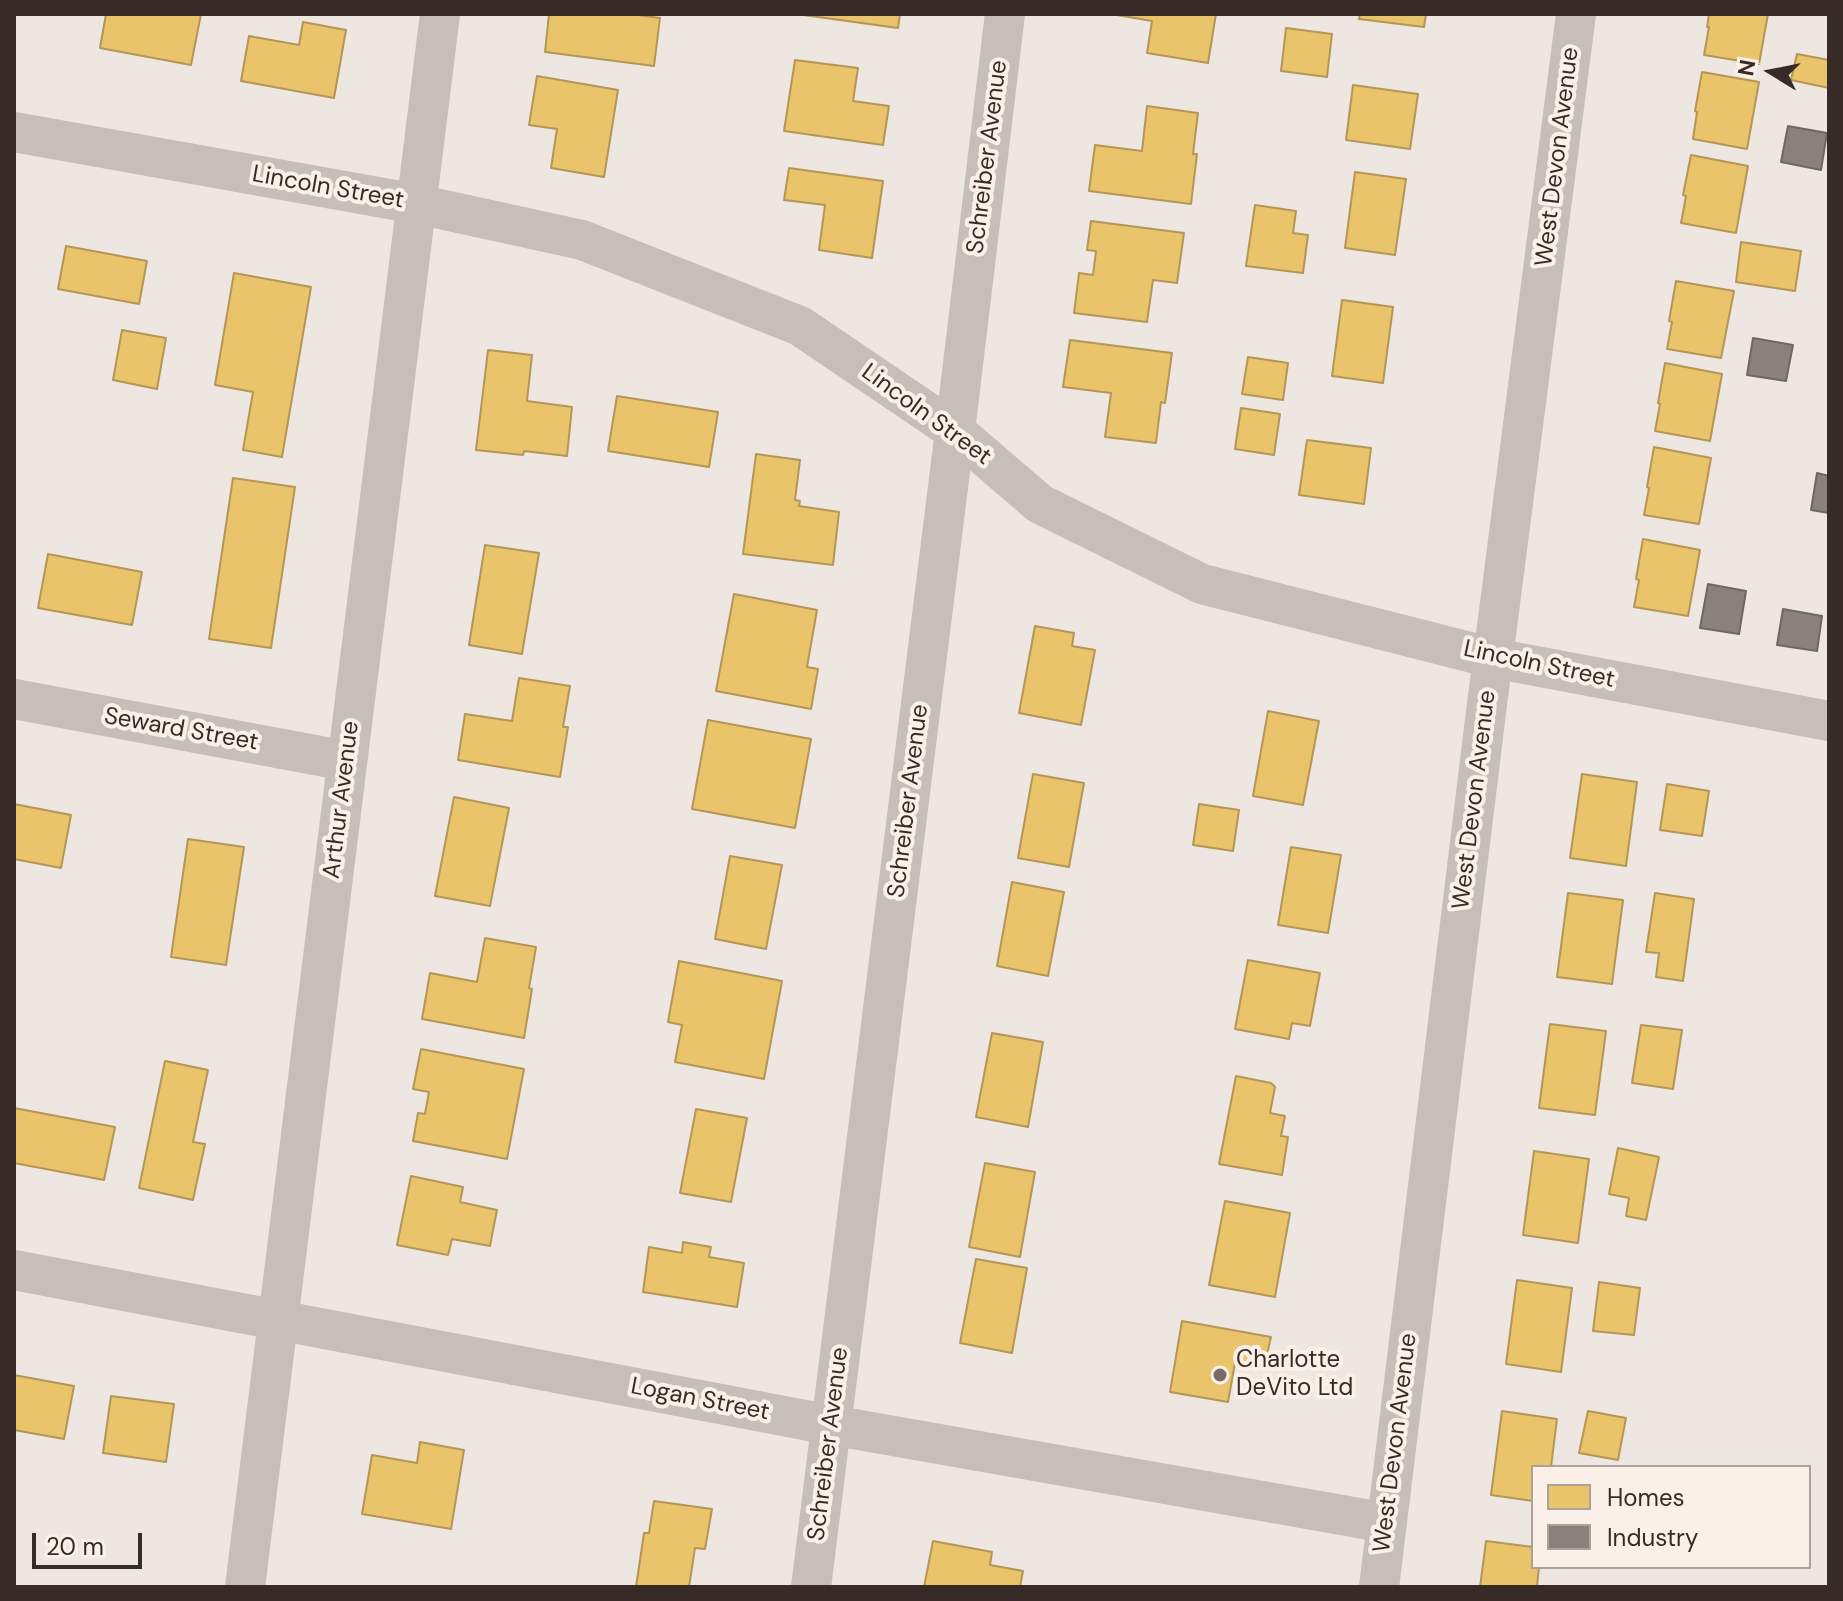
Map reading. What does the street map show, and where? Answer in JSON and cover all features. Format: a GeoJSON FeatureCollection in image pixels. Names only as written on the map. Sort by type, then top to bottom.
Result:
{"type":"FeatureCollection","features":[{"type":"Feature","properties":{"kind":"street","name":"Arthur Avenue"},"geometry":{"type":"LineString","coordinates":[[245,1587],[440,14]]}},
{"type":"Feature","properties":{"kind":"street","name":"Schreiber Avenue"},"geometry":{"type":"LineString","coordinates":[[811,1587],[1005,14]]}},
{"type":"Feature","properties":{"kind":"street","name":"West Devon Avenue"},"geometry":{"type":"LineString","coordinates":[[1379,1587],[1576,14]]}},
{"type":"Feature","properties":{"kind":"street","name":"Lincoln Street"},"geometry":{"type":"LineString","coordinates":[[14,132],[417,204],[582,240],[800,326],[955,431],[1040,504],[1202,584],[1493,658],[1829,721]]}},
{"type":"Feature","properties":{"kind":"street","name":"Seward Street"},"geometry":{"type":"LineString","coordinates":[[14,699],[347,761]]}},
{"type":"Feature","properties":{"kind":"street","name":"Logan Street"},"geometry":{"type":"LineString","coordinates":[[14,1270],[831,1425],[1387,1523]]}},
{"type":"Feature","properties":{"kind":"building: Homes"},"geometry":{"type":"Polygon","coordinates":[[[106,14],[201,14],[191,65],[100,48],[106,14]]]}},
{"type":"Feature","properties":{"kind":"building: Homes"},"geometry":{"type":"Polygon","coordinates":[[[549,14],[631,14],[660,18],[654,66],[545,52],[549,14]]]}},
{"type":"Feature","properties":{"kind":"building: Homes"},"geometry":{"type":"Polygon","coordinates":[[[796,14],[900,14],[898,28],[796,14]]]}},
{"type":"Feature","properties":{"kind":"building: Homes"},"geometry":{"type":"Polygon","coordinates":[[[1111,14],[1216,14],[1208,63],[1147,53],[1152,21],[1111,14]]]}},
{"type":"Feature","properties":{"kind":"building: Homes"},"geometry":{"type":"Polygon","coordinates":[[[1360,14],[1426,14],[1424,27],[1359,19],[1360,14]]]}},
{"type":"Feature","properties":{"kind":"building: Homes"},"geometry":{"type":"Polygon","coordinates":[[[1709,14],[1768,14],[1759,64],[1704,55],[1709,14]]]}},
{"type":"Feature","properties":{"kind":"building: Homes"},"geometry":{"type":"Polygon","coordinates":[[[303,22],[346,30],[334,98],[241,81],[249,36],[299,45],[303,22]]]}},
{"type":"Feature","properties":{"kind":"building: Homes"},"geometry":{"type":"Polygon","coordinates":[[[1286,28],[1332,34],[1327,77],[1281,71],[1286,28]]]}},
{"type":"Feature","properties":{"kind":"building: Homes"},"geometry":{"type":"Polygon","coordinates":[[[1797,54],[1829,60],[1829,88],[1791,80],[1797,54]]]}},
{"type":"Feature","properties":{"kind":"building: Homes"},"geometry":{"type":"Polygon","coordinates":[[[795,60],[858,68],[853,101],[889,106],[883,145],[784,131],[795,60]]]}},
{"type":"Feature","properties":{"kind":"building: Homes"},"geometry":{"type":"Polygon","coordinates":[[[1702,72],[1759,82],[1747,149],[1693,139],[1702,72]]]}},
{"type":"Feature","properties":{"kind":"building: Homes"},"geometry":{"type":"Polygon","coordinates":[[[537,76],[618,90],[604,177],[551,168],[557,129],[529,125],[537,76]]]}},
{"type":"Feature","properties":{"kind":"building: Homes"},"geometry":{"type":"Polygon","coordinates":[[[1353,85],[1418,94],[1410,149],[1346,140],[1353,85]]]}},
{"type":"Feature","properties":{"kind":"building: Homes"},"geometry":{"type":"Polygon","coordinates":[[[1147,106],[1198,113],[1191,204],[1089,191],[1095,145],[1142,151],[1147,106]]]}},
{"type":"Feature","properties":{"kind":"building: Homes"},"geometry":{"type":"Polygon","coordinates":[[[1691,155],[1748,166],[1736,233],[1681,223],[1691,155]]]}},
{"type":"Feature","properties":{"kind":"building: Homes"},"geometry":{"type":"Polygon","coordinates":[[[789,168],[883,181],[872,258],[819,250],[825,205],[784,200],[789,168]]]}},
{"type":"Feature","properties":{"kind":"building: Homes"},"geometry":{"type":"Polygon","coordinates":[[[1355,172],[1406,179],[1395,255],[1345,248],[1355,172]]]}},
{"type":"Feature","properties":{"kind":"building: Homes"},"geometry":{"type":"Polygon","coordinates":[[[1255,205],[1296,211],[1293,233],[1308,235],[1303,273],[1246,266],[1255,205]]]}},
{"type":"Feature","properties":{"kind":"building: Homes"},"geometry":{"type":"Polygon","coordinates":[[[1091,221],[1184,233],[1177,283],[1153,280],[1147,322],[1074,313],[1079,273],[1093,275],[1096,251],[1087,250],[1091,221]]]}},
{"type":"Feature","properties":{"kind":"building: Homes"},"geometry":{"type":"Polygon","coordinates":[[[1741,242],[1801,251],[1795,291],[1736,282],[1741,242]]]}},
{"type":"Feature","properties":{"kind":"building: Homes"},"geometry":{"type":"Polygon","coordinates":[[[66,246],[147,261],[139,304],[58,289],[66,246]]]}},
{"type":"Feature","properties":{"kind":"building: Homes"},"geometry":{"type":"Polygon","coordinates":[[[234,273],[311,287],[282,457],[243,450],[253,392],[215,385],[234,273]]]}},
{"type":"Feature","properties":{"kind":"building: Homes"},"geometry":{"type":"Polygon","coordinates":[[[1676,281],[1734,291],[1721,358],[1667,349],[1676,281]]]}},
{"type":"Feature","properties":{"kind":"building: Homes"},"geometry":{"type":"Polygon","coordinates":[[[1342,300],[1393,307],[1383,383],[1332,376],[1342,300]]]}},
{"type":"Feature","properties":{"kind":"building: Homes"},"geometry":{"type":"Polygon","coordinates":[[[122,330],[166,338],[157,389],[113,380],[122,330]]]}},
{"type":"Feature","properties":{"kind":"building: Homes"},"geometry":{"type":"Polygon","coordinates":[[[1070,340],[1172,353],[1156,443],[1105,437],[1111,393],[1063,387],[1070,340]]]}},
{"type":"Feature","properties":{"kind":"building: Homes"},"geometry":{"type":"Polygon","coordinates":[[[488,350],[532,355],[527,401],[572,407],[567,456],[476,450],[488,350]]]}},
{"type":"Feature","properties":{"kind":"building: Homes"},"geometry":{"type":"Polygon","coordinates":[[[1248,357],[1288,363],[1283,400],[1242,394],[1248,357]]]}},
{"type":"Feature","properties":{"kind":"building: Homes"},"geometry":{"type":"Polygon","coordinates":[[[1665,363],[1722,374],[1710,441],[1655,431],[1665,363]]]}},
{"type":"Feature","properties":{"kind":"building: Homes"},"geometry":{"type":"Polygon","coordinates":[[[617,396],[718,412],[709,467],[608,451],[617,396]]]}},
{"type":"Feature","properties":{"kind":"building: Homes"},"geometry":{"type":"Polygon","coordinates":[[[1241,408],[1280,414],[1274,455],[1235,449],[1241,408]]]}},
{"type":"Feature","properties":{"kind":"building: Homes"},"geometry":{"type":"Polygon","coordinates":[[[1307,440],[1371,448],[1364,504],[1299,495],[1307,440]]]}},
{"type":"Feature","properties":{"kind":"building: Homes"},"geometry":{"type":"Polygon","coordinates":[[[1654,447],[1711,458],[1699,524],[1644,515],[1654,447]]]}},
{"type":"Feature","properties":{"kind":"building: Homes"},"geometry":{"type":"Polygon","coordinates":[[[756,454],[800,460],[795,500],[800,501],[799,506],[839,512],[833,565],[743,554],[756,454]]]}},
{"type":"Feature","properties":{"kind":"building: Homes"},"geometry":{"type":"Polygon","coordinates":[[[233,478],[295,487],[271,648],[209,639],[233,478]]]}},
{"type":"Feature","properties":{"kind":"building: Homes"},"geometry":{"type":"Polygon","coordinates":[[[1643,539],[1700,550],[1688,616],[1634,607],[1643,539]]]}},
{"type":"Feature","properties":{"kind":"building: Homes"},"geometry":{"type":"Polygon","coordinates":[[[485,545],[539,553],[522,654],[469,645],[485,545]]]}},
{"type":"Feature","properties":{"kind":"building: Homes"},"geometry":{"type":"Polygon","coordinates":[[[48,554],[142,572],[132,625],[38,608],[48,554]]]}},
{"type":"Feature","properties":{"kind":"building: Homes"},"geometry":{"type":"Polygon","coordinates":[[[734,594],[817,610],[807,667],[818,669],[811,709],[716,691],[734,594]]]}},
{"type":"Feature","properties":{"kind":"building: Homes"},"geometry":{"type":"Polygon","coordinates":[[[1035,626],[1074,633],[1072,646],[1095,650],[1081,725],[1019,713],[1035,626]]]}},
{"type":"Feature","properties":{"kind":"building: Homes"},"geometry":{"type":"Polygon","coordinates":[[[519,678],[570,686],[563,727],[568,727],[560,777],[458,760],[465,714],[512,721],[519,678]]]}},
{"type":"Feature","properties":{"kind":"building: Homes"},"geometry":{"type":"Polygon","coordinates":[[[1268,711],[1319,721],[1303,805],[1253,796],[1268,711]]]}},
{"type":"Feature","properties":{"kind":"building: Homes"},"geometry":{"type":"Polygon","coordinates":[[[708,720],[811,739],[795,828],[692,809],[708,720]]]}},
{"type":"Feature","properties":{"kind":"building: Homes"},"geometry":{"type":"Polygon","coordinates":[[[1033,774],[1084,783],[1069,867],[1018,858],[1033,774]]]}},
{"type":"Feature","properties":{"kind":"building: Homes"},"geometry":{"type":"Polygon","coordinates":[[[1582,774],[1637,782],[1626,866],[1570,858],[1582,774]]]}},
{"type":"Feature","properties":{"kind":"building: Homes"},"geometry":{"type":"Polygon","coordinates":[[[1667,784],[1709,791],[1702,836],[1660,830],[1667,784]]]}},
{"type":"Feature","properties":{"kind":"building: Homes"},"geometry":{"type":"Polygon","coordinates":[[[454,797],[509,808],[490,906],[435,896],[454,797]]]}},
{"type":"Feature","properties":{"kind":"building: Homes"},"geometry":{"type":"Polygon","coordinates":[[[14,804],[71,815],[61,868],[14,859],[14,804]]]}},
{"type":"Feature","properties":{"kind":"building: Homes"},"geometry":{"type":"Polygon","coordinates":[[[1199,804],[1239,810],[1233,851],[1193,845],[1199,804]]]}},
{"type":"Feature","properties":{"kind":"building: Homes"},"geometry":{"type":"Polygon","coordinates":[[[188,839],[244,847],[226,965],[171,957],[188,839]]]}},
{"type":"Feature","properties":{"kind":"building: Homes"},"geometry":{"type":"Polygon","coordinates":[[[1291,847],[1341,855],[1328,933],[1278,925],[1291,847]]]}},
{"type":"Feature","properties":{"kind":"building: Homes"},"geometry":{"type":"Polygon","coordinates":[[[730,856],[782,865],[766,949],[715,939],[730,856]]]}},
{"type":"Feature","properties":{"kind":"building: Homes"},"geometry":{"type":"Polygon","coordinates":[[[1012,882],[1064,892],[1048,976],[997,966],[1012,882]]]}},
{"type":"Feature","properties":{"kind":"building: Homes"},"geometry":{"type":"Polygon","coordinates":[[[1568,893],[1623,900],[1612,984],[1557,977],[1568,893]]]}},
{"type":"Feature","properties":{"kind":"building: Homes"},"geometry":{"type":"Polygon","coordinates":[[[1655,893],[1694,899],[1683,981],[1656,977],[1659,953],[1646,952],[1655,893]]]}},
{"type":"Feature","properties":{"kind":"building: Homes"},"geometry":{"type":"Polygon","coordinates":[[[485,938],[536,947],[524,1038],[422,1019],[430,973],[477,982],[485,938]]]}},
{"type":"Feature","properties":{"kind":"building: Homes"},"geometry":{"type":"Polygon","coordinates":[[[1248,960],[1320,973],[1310,1026],[1292,1023],[1289,1039],[1235,1029],[1248,960]]]}},
{"type":"Feature","properties":{"kind":"building: Homes"},"geometry":{"type":"Polygon","coordinates":[[[679,961],[782,981],[764,1079],[675,1062],[682,1025],[668,1022],[679,961]]]}},
{"type":"Feature","properties":{"kind":"building: Homes"},"geometry":{"type":"Polygon","coordinates":[[[1550,1024],[1606,1031],[1595,1115],[1539,1108],[1550,1024]]]}},
{"type":"Feature","properties":{"kind":"building: Homes"},"geometry":{"type":"Polygon","coordinates":[[[1641,1025],[1682,1030],[1673,1089],[1632,1083],[1641,1025]]]}},
{"type":"Feature","properties":{"kind":"building: Homes"},"geometry":{"type":"Polygon","coordinates":[[[992,1033],[1043,1042],[1028,1127],[976,1117],[992,1033]]]}},
{"type":"Feature","properties":{"kind":"building: Homes"},"geometry":{"type":"Polygon","coordinates":[[[421,1049],[524,1069],[507,1159],[413,1141],[418,1113],[425,1114],[429,1092],[413,1089],[421,1049]]]}},
{"type":"Feature","properties":{"kind":"building: Homes"},"geometry":{"type":"Polygon","coordinates":[[[165,1061],[208,1070],[193,1142],[205,1144],[193,1200],[139,1188],[165,1061]]]}},
{"type":"Feature","properties":{"kind":"building: Homes"},"geometry":{"type":"Polygon","coordinates":[[[1236,1076],[1271,1083],[1275,1087],[1270,1113],[1285,1116],[1281,1136],[1288,1137],[1282,1175],[1219,1164],[1236,1076]]]}},
{"type":"Feature","properties":{"kind":"building: Homes"},"geometry":{"type":"Polygon","coordinates":[[[14,1108],[115,1127],[104,1180],[14,1163],[14,1108]]]}},
{"type":"Feature","properties":{"kind":"building: Homes"},"geometry":{"type":"Polygon","coordinates":[[[696,1109],[747,1118],[731,1202],[680,1193],[696,1109]]]}},
{"type":"Feature","properties":{"kind":"building: Homes"},"geometry":{"type":"Polygon","coordinates":[[[1618,1148],[1659,1157],[1646,1220],[1626,1216],[1629,1198],[1609,1194],[1618,1148]]]}},
{"type":"Feature","properties":{"kind":"building: Homes"},"geometry":{"type":"Polygon","coordinates":[[[1534,1151],[1589,1159],[1578,1243],[1523,1235],[1534,1151]]]}},
{"type":"Feature","properties":{"kind":"building: Homes"},"geometry":{"type":"Polygon","coordinates":[[[985,1163],[1035,1172],[1020,1257],[969,1247],[985,1163]]]}},
{"type":"Feature","properties":{"kind":"building: Homes"},"geometry":{"type":"Polygon","coordinates":[[[411,1176],[463,1187],[460,1202],[497,1210],[490,1246],[452,1239],[448,1255],[397,1245],[411,1176]]]}},
{"type":"Feature","properties":{"kind":"building: Homes"},"geometry":{"type":"Polygon","coordinates":[[[1225,1201],[1290,1213],[1275,1297],[1209,1285],[1225,1201]]]}},
{"type":"Feature","properties":{"kind":"building: Homes"},"geometry":{"type":"Polygon","coordinates":[[[683,1242],[711,1247],[709,1257],[744,1263],[737,1307],[643,1292],[649,1247],[682,1253],[683,1242]]]}},
{"type":"Feature","properties":{"kind":"building: Homes"},"geometry":{"type":"Polygon","coordinates":[[[976,1259],[1027,1268],[1012,1353],[960,1343],[976,1259]]]}},
{"type":"Feature","properties":{"kind":"building: Homes"},"geometry":{"type":"Polygon","coordinates":[[[1517,1280],[1572,1288],[1561,1372],[1506,1364],[1517,1280]]]}},
{"type":"Feature","properties":{"kind":"building: Homes"},"geometry":{"type":"Polygon","coordinates":[[[1599,1282],[1640,1288],[1634,1335],[1593,1331],[1599,1282]]]}},
{"type":"Feature","properties":{"kind":"building: Homes"},"geometry":{"type":"Polygon","coordinates":[[[1182,1321],[1271,1337],[1264,1368],[1235,1363],[1228,1402],[1170,1392],[1182,1321]]]}},
{"type":"Feature","properties":{"kind":"building: Homes"},"geometry":{"type":"Polygon","coordinates":[[[14,1375],[74,1386],[64,1439],[14,1430],[14,1375]]]}},
{"type":"Feature","properties":{"kind":"building: Homes"},"geometry":{"type":"Polygon","coordinates":[[[111,1396],[174,1404],[166,1462],[103,1453],[111,1396]]]}},
{"type":"Feature","properties":{"kind":"building: Homes"},"geometry":{"type":"Polygon","coordinates":[[[1502,1411],[1557,1419],[1551,1465],[1531,1465],[1531,1501],[1491,1495],[1502,1411]]]}},
{"type":"Feature","properties":{"kind":"building: Homes"},"geometry":{"type":"Polygon","coordinates":[[[1588,1411],[1626,1418],[1618,1460],[1579,1453],[1588,1411]]]}},
{"type":"Feature","properties":{"kind":"building: Homes"},"geometry":{"type":"Polygon","coordinates":[[[420,1442],[464,1450],[451,1529],[362,1514],[372,1455],[417,1463],[420,1442]]]}},
{"type":"Feature","properties":{"kind":"building: Homes"},"geometry":{"type":"Polygon","coordinates":[[[654,1501],[712,1509],[705,1549],[695,1548],[689,1587],[636,1587],[644,1533],[649,1533],[654,1501]]]}},
{"type":"Feature","properties":{"kind":"building: Homes"},"geometry":{"type":"Polygon","coordinates":[[[933,1541],[992,1552],[990,1565],[1023,1571],[1020,1587],[924,1587],[933,1541]]]}},
{"type":"Feature","properties":{"kind":"building: Homes"},"geometry":{"type":"Polygon","coordinates":[[[1486,1541],[1531,1547],[1531,1569],[1539,1569],[1537,1587],[1480,1587],[1486,1541]]]}},
{"type":"Feature","properties":{"kind":"building: Industry"},"geometry":{"type":"Polygon","coordinates":[[[1788,126],[1827,133],[1821,170],[1781,162],[1788,126]]]}},
{"type":"Feature","properties":{"kind":"building: Industry"},"geometry":{"type":"Polygon","coordinates":[[[1753,338],[1793,345],[1786,381],[1747,375],[1753,338]]]}},
{"type":"Feature","properties":{"kind":"building: Industry"},"geometry":{"type":"Polygon","coordinates":[[[1817,473],[1829,476],[1829,513],[1811,510],[1817,473]]]}},
{"type":"Feature","properties":{"kind":"building: Industry"},"geometry":{"type":"Polygon","coordinates":[[[1708,584],[1746,591],[1739,634],[1700,628],[1708,584]]]}},
{"type":"Feature","properties":{"kind":"building: Industry"},"geometry":{"type":"Polygon","coordinates":[[[1783,609],[1822,616],[1817,651],[1777,645],[1783,609]]]}},
{"type":"Feature","properties":{"kind":"place","name":"Charlotte DeVito Ltd"},"geometry":{"type":"Point","coordinates":[1220,1375]}}]}
